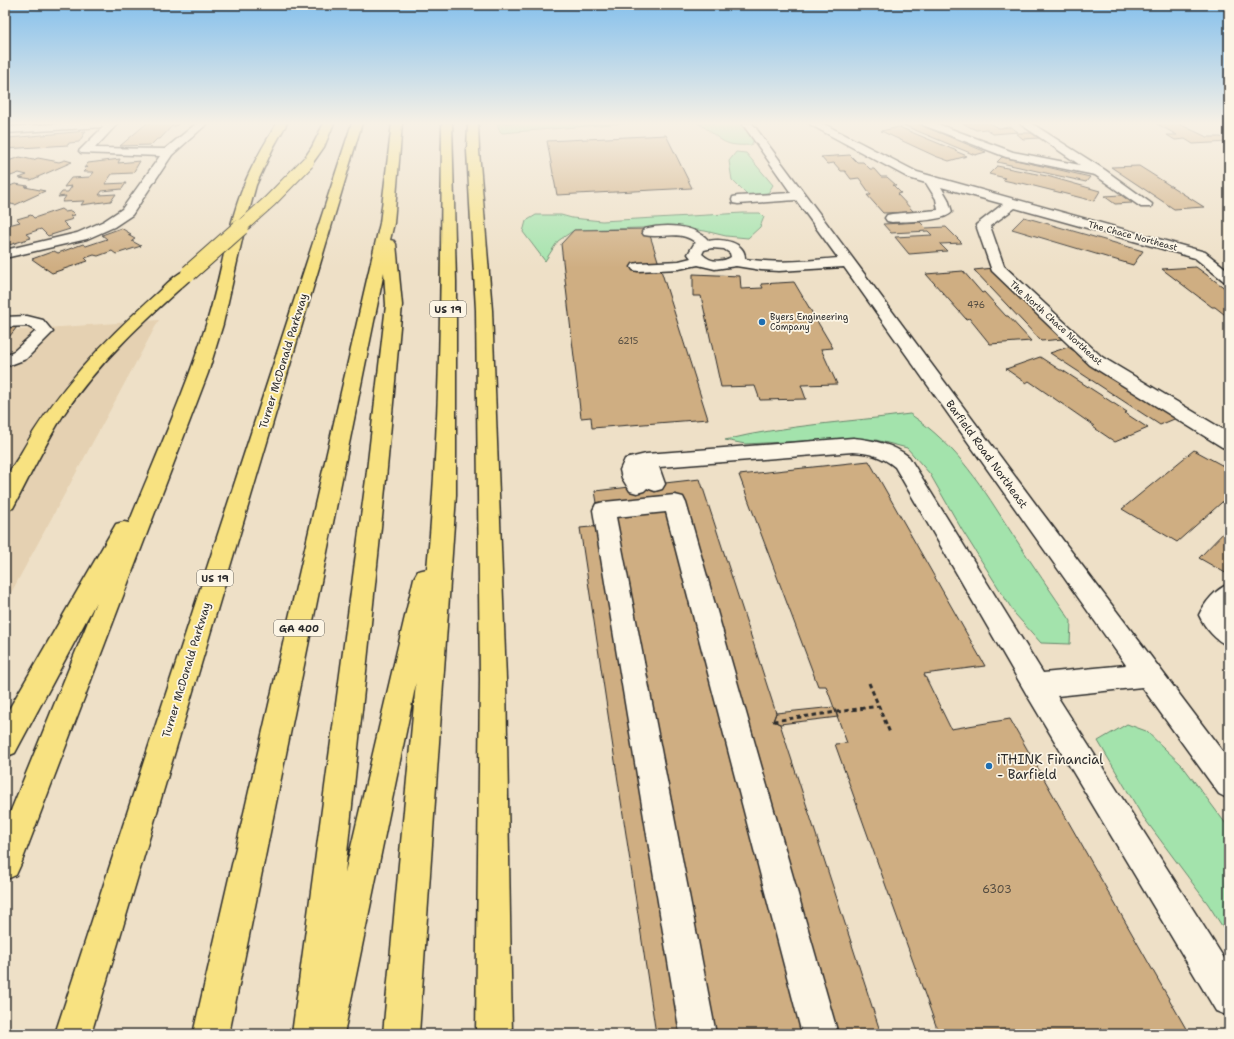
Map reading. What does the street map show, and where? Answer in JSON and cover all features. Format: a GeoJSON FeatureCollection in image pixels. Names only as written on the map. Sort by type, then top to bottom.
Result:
{"type":"FeatureCollection","features":[{"type":"Feature","properties":{"kind":"highway"},"geometry":{"type":"LineString","coordinates":[[5,864],[199,372],[215,324],[239,222],[250,185],[256,171]]}},
{"type":"Feature","properties":{"kind":"highway"},"geometry":{"type":"LineString","coordinates":[[5,502],[42,432],[93,363],[141,315],[270,201],[299,171]]}},
{"type":"Feature","properties":{"kind":"highway","name":"Turner McDonald Parkway"},"geometry":{"type":"LineString","coordinates":[[73,1034],[342,171]]}},
{"type":"Feature","properties":{"kind":"highway","name":"GA 400"},"geometry":{"type":"LineString","coordinates":[[212,1034],[387,223],[392,171]]}},
{"type":"Feature","properties":{"kind":"highway","name":"US 19"},"geometry":{"type":"LineString","coordinates":[[445,495],[448,281],[447,171]]}},
{"type":"Feature","properties":{"kind":"highway"},"geometry":{"type":"LineString","coordinates":[[474,171],[484,310],[493,679],[494,1034]]}},
{"type":"Feature","properties":{"kind":"highway"},"geometry":{"type":"LineString","coordinates":[[310,1034],[376,479],[394,305],[387,223]]}},
{"type":"Feature","properties":{"kind":"highway"},"geometry":{"type":"LineString","coordinates":[[5,743],[128,522],[156,480]]}},
{"type":"Feature","properties":{"kind":"highway"},"geometry":{"type":"LineString","coordinates":[[326,1034],[445,495]]}},
{"type":"Feature","properties":{"kind":"highway"},"geometry":{"type":"LineString","coordinates":[[401,1034],[445,495]]}},
{"type":"Feature","properties":{"kind":"street"},"geometry":{"type":"LineString","coordinates":[[5,254],[82,236],[109,224],[127,212],[155,171]]}},
{"type":"Feature","properties":{"kind":"street","name":"Barfield Road Northeast"},"geometry":{"type":"LineString","coordinates":[[782,171],[1229,784]]}},
{"type":"Feature","properties":{"kind":"street"},"geometry":{"type":"LineString","coordinates":[[906,171],[913,175],[1013,203]]}},
{"type":"Feature","properties":{"kind":"street"},"geometry":{"type":"LineString","coordinates":[[1093,171],[1101,173],[1146,204]]}},
{"type":"Feature","properties":{"kind":"street"},"geometry":{"type":"LineString","coordinates":[[892,218],[936,215],[945,212],[942,199],[931,180]]}},
{"type":"Feature","properties":{"kind":"street"},"geometry":{"type":"LineString","coordinates":[[738,200],[800,196]]}},
{"type":"Feature","properties":{"kind":"street","name":"The Chace Northeast"},"geometry":{"type":"LineString","coordinates":[[1013,203],[1200,255],[1229,278]]}},
{"type":"Feature","properties":{"kind":"street","name":"The North Chace Northeast"},"geometry":{"type":"LineString","coordinates":[[1013,203],[983,225],[997,268],[1096,361],[1229,442]]}},
{"type":"Feature","properties":{"kind":"street"},"geometry":{"type":"LineString","coordinates":[[648,232],[678,230],[693,233],[700,238],[705,245]]}},
{"type":"Feature","properties":{"kind":"street"},"geometry":{"type":"LineString","coordinates":[[735,261],[739,254],[733,247],[719,244],[699,247],[695,254],[707,263],[723,264],[735,261],[761,266],[779,267],[848,262]]}},
{"type":"Feature","properties":{"kind":"street"},"geometry":{"type":"LineString","coordinates":[[638,268],[679,265],[701,260]]}},
{"type":"Feature","properties":{"kind":"street"},"geometry":{"type":"LineString","coordinates":[[5,322],[29,320],[41,325],[45,332],[20,355],[5,362]]}},
{"type":"Feature","properties":{"kind":"street"},"geometry":{"type":"LineString","coordinates":[[646,477],[853,445],[877,448],[896,456],[908,470],[1036,686],[1229,998]]}},
{"type":"Feature","properties":{"kind":"street"},"geometry":{"type":"LineString","coordinates":[[698,1034],[604,510],[675,503],[820,1034]]}},
{"type":"Feature","properties":{"kind":"street"},"geometry":{"type":"LineString","coordinates":[[1229,594],[1211,615],[1229,635]]}},
{"type":"Feature","properties":{"kind":"street"},"geometry":{"type":"LineString","coordinates":[[1036,686],[1149,674]]}},
{"type":"Feature","properties":{"kind":"path"},"geometry":{"type":"LineString","coordinates":[[869,683],[890,733]]}},
{"type":"Feature","properties":{"kind":"path"},"geometry":{"type":"LineString","coordinates":[[773,721],[879,706]]}},
{"type":"Feature","properties":{"kind":"shaded area"},"geometry":{"type":"Polygon","coordinates":[[[159,320],[5,604],[5,331],[159,320]]]}},
{"type":"Feature","properties":{"kind":"green space"},"geometry":{"type":"Polygon","coordinates":[[[731,171],[762,171],[773,185],[768,193],[747,195],[732,180],[731,171]]]}},
{"type":"Feature","properties":{"kind":"green space"},"geometry":{"type":"Polygon","coordinates":[[[760,213],[764,217],[760,227],[748,238],[672,227],[574,230],[558,241],[545,261],[523,232],[526,221],[536,215],[561,215],[572,218],[602,221],[760,213]]]}},
{"type":"Feature","properties":{"kind":"green space"},"geometry":{"type":"Polygon","coordinates":[[[910,414],[942,440],[956,454],[980,484],[1027,557],[1071,621],[1070,644],[1041,643],[1015,614],[962,530],[930,474],[907,448],[876,440],[843,439],[745,444],[725,440],[794,427],[910,414]]]}},
{"type":"Feature","properties":{"kind":"green space"},"geometry":{"type":"Polygon","coordinates":[[[1127,724],[1146,731],[1182,765],[1229,828],[1229,937],[1208,904],[1141,814],[1098,741],[1127,724]]]}},
{"type":"Feature","properties":{"kind":"building"},"geometry":{"type":"Polygon","coordinates":[[[5,171],[50,171],[31,180],[19,178],[27,175],[19,173],[8,177],[5,176],[5,171]]]}},
{"type":"Feature","properties":{"kind":"building"},"geometry":{"type":"Polygon","coordinates":[[[134,171],[133,173],[112,174],[105,184],[126,183],[122,189],[102,191],[99,195],[116,194],[111,201],[81,205],[84,201],[62,202],[66,196],[58,197],[62,192],[68,192],[72,186],[64,187],[71,178],[90,177],[94,172],[83,172],[134,171]]]}},
{"type":"Feature","properties":{"kind":"building"},"geometry":{"type":"Polygon","coordinates":[[[553,171],[684,171],[692,188],[557,195],[553,171]]]}},
{"type":"Feature","properties":{"kind":"building"},"geometry":{"type":"Polygon","coordinates":[[[845,171],[876,171],[881,177],[887,177],[896,185],[893,185],[901,193],[897,194],[914,212],[883,213],[867,195],[871,195],[859,178],[851,179],[845,171]]]}},
{"type":"Feature","properties":{"kind":"building"},"geometry":{"type":"Polygon","coordinates":[[[992,171],[1024,171],[1047,176],[1100,191],[1094,201],[1022,183],[1003,180],[1005,178],[989,174],[992,171]]]}},
{"type":"Feature","properties":{"kind":"building"},"geometry":{"type":"Polygon","coordinates":[[[1039,171],[1066,171],[1090,177],[1086,182],[1039,171]]]}},
{"type":"Feature","properties":{"kind":"building"},"geometry":{"type":"Polygon","coordinates":[[[1118,171],[1148,171],[1204,207],[1174,209],[1118,171]]]}},
{"type":"Feature","properties":{"kind":"building"},"geometry":{"type":"Polygon","coordinates":[[[15,184],[45,191],[15,205],[11,204],[5,207],[5,188],[15,184]]]}},
{"type":"Feature","properties":{"kind":"building"},"geometry":{"type":"Polygon","coordinates":[[[1121,195],[1132,203],[1115,204],[1104,196],[1121,195]]]}},
{"type":"Feature","properties":{"kind":"building"},"geometry":{"type":"Polygon","coordinates":[[[61,209],[65,212],[71,211],[75,215],[70,216],[73,219],[63,222],[70,229],[48,236],[41,229],[26,234],[31,238],[9,245],[5,241],[5,226],[20,222],[17,219],[31,215],[34,218],[61,209]]]}},
{"type":"Feature","properties":{"kind":"building"},"geometry":{"type":"Polygon","coordinates":[[[1024,217],[1143,251],[1133,265],[1012,229],[1024,217]]]}},
{"type":"Feature","properties":{"kind":"building"},"geometry":{"type":"Polygon","coordinates":[[[920,222],[926,228],[946,227],[962,243],[940,244],[947,251],[909,254],[895,237],[932,235],[928,231],[891,233],[883,224],[920,222]]]}},
{"type":"Feature","properties":{"kind":"building"},"geometry":{"type":"Polygon","coordinates":[[[121,228],[131,234],[128,235],[135,239],[132,241],[141,246],[116,254],[112,251],[98,256],[94,255],[85,258],[88,261],[52,273],[32,259],[54,251],[58,253],[83,244],[86,246],[107,239],[102,235],[121,228]]]}},
{"type":"Feature","properties":{"kind":"building"},"geometry":{"type":"Polygon","coordinates":[[[648,229],[708,419],[592,428],[591,417],[581,418],[561,244],[574,230],[648,229]]]}},
{"type":"Feature","properties":{"kind":"building"},"geometry":{"type":"Polygon","coordinates":[[[1196,267],[1229,291],[1229,318],[1162,269],[1196,267]]]}},
{"type":"Feature","properties":{"kind":"building"},"geometry":{"type":"Polygon","coordinates":[[[994,268],[1063,339],[1041,341],[974,270],[994,268]]]}},
{"type":"Feature","properties":{"kind":"building"},"geometry":{"type":"Polygon","coordinates":[[[963,271],[982,293],[984,292],[1031,341],[990,344],[969,318],[966,319],[926,274],[963,271]]]}},
{"type":"Feature","properties":{"kind":"building","name":"Byers Engineering Company"},"geometry":{"type":"Polygon","coordinates":[[[693,274],[740,276],[741,289],[763,288],[761,284],[794,282],[833,348],[821,349],[837,384],[801,385],[806,399],[760,400],[755,386],[721,387],[701,296],[693,296],[693,274]]]}},
{"type":"Feature","properties":{"kind":"building"},"geometry":{"type":"Polygon","coordinates":[[[17,327],[5,342],[5,328],[17,327]]]}},
{"type":"Feature","properties":{"kind":"building"},"geometry":{"type":"Polygon","coordinates":[[[1068,347],[1179,417],[1160,425],[1050,353],[1068,347]]]}},
{"type":"Feature","properties":{"kind":"building"},"geometry":{"type":"Polygon","coordinates":[[[1040,357],[1127,412],[1125,413],[1148,428],[1115,442],[1029,381],[1026,383],[1006,369],[1040,357]]]}},
{"type":"Feature","properties":{"kind":"building"},"geometry":{"type":"Polygon","coordinates":[[[1194,450],[1229,469],[1229,496],[1177,542],[1122,509],[1194,450]]]}},
{"type":"Feature","properties":{"kind":"building"},"geometry":{"type":"Polygon","coordinates":[[[869,461],[985,666],[924,674],[951,729],[1010,719],[1189,1034],[939,1034],[835,744],[847,743],[826,686],[818,686],[739,475],[869,461]]]}},
{"type":"Feature","properties":{"kind":"building"},"geometry":{"type":"Polygon","coordinates":[[[700,479],[776,713],[773,721],[780,724],[881,1034],[656,1034],[580,528],[601,526],[595,491],[700,479]]]}},
{"type":"Feature","properties":{"kind":"building"},"geometry":{"type":"Polygon","coordinates":[[[1229,527],[1229,575],[1199,558],[1229,527]]]}},
{"type":"Feature","properties":{"kind":"building"},"geometry":{"type":"Polygon","coordinates":[[[834,707],[838,717],[780,724],[773,721],[776,713],[834,707]]]}},
{"type":"Feature","properties":{"kind":"place","name":"Byers Engineering Company"},"geometry":{"type":"Point","coordinates":[762,322]}},
{"type":"Feature","properties":{"kind":"place","name":"iTHINK Financial - Barfield"},"geometry":{"type":"Point","coordinates":[989,766]}}]}
